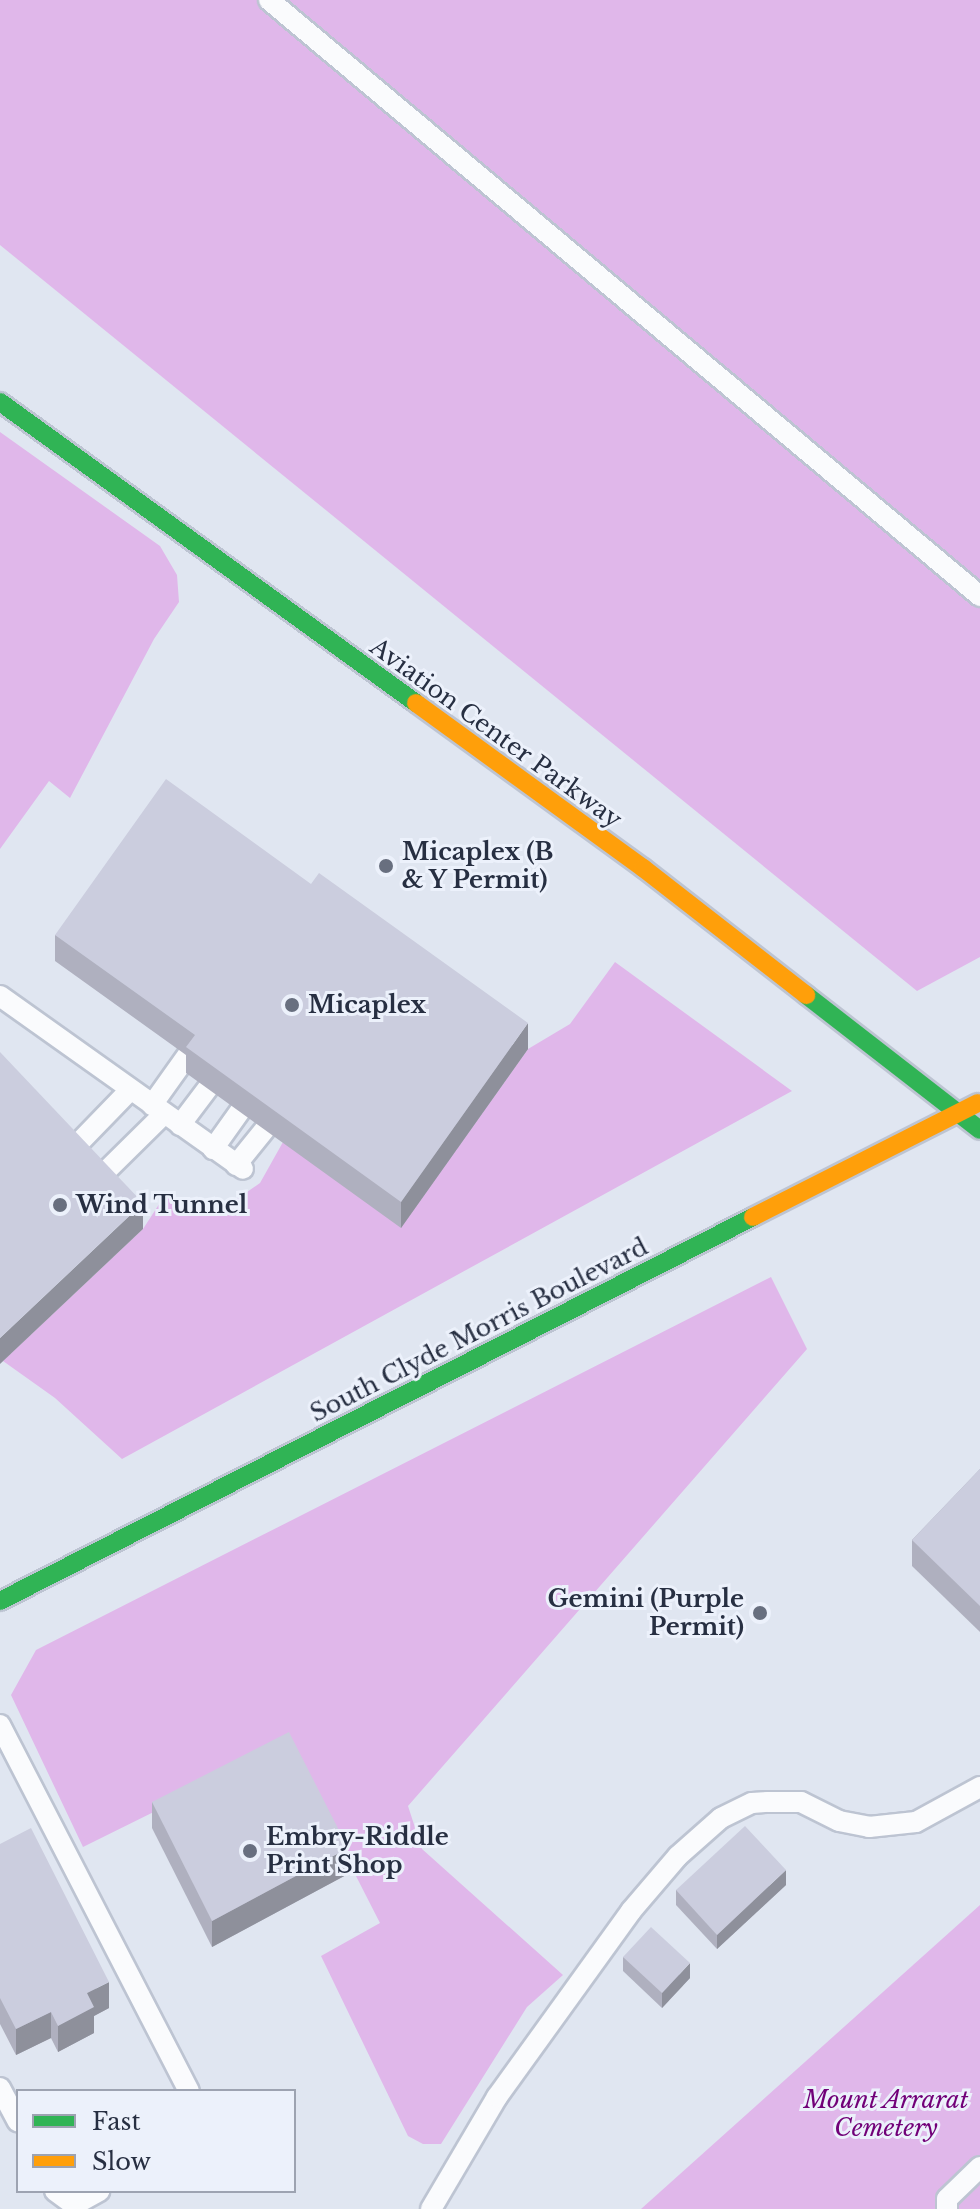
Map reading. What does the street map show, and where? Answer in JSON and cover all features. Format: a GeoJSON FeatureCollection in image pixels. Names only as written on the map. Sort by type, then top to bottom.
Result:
{"type":"FeatureCollection","features":[{"type":"Feature","properties":{"kind":"street","name":"Aviation Center Parkway"},"geometry":{"type":"LineString","coordinates":[[0,402],[643,868],[980,1130]]}},
{"type":"Feature","properties":{"kind":"street","name":"South Clyde Morris Boulevard"},"geometry":{"type":"LineString","coordinates":[[0,1601],[980,1102]]}},
{"type":"Feature","properties":{"kind":"lane"},"geometry":{"type":"LineString","coordinates":[[269,0],[980,596]]}},
{"type":"Feature","properties":{"kind":"lane"},"geometry":{"type":"LineString","coordinates":[[0,996],[239,1167],[265,1129]]}},
{"type":"Feature","properties":{"kind":"lane"},"geometry":{"type":"LineString","coordinates":[[165,1115],[187,1056]]}},
{"type":"Feature","properties":{"kind":"lane"},"geometry":{"type":"LineString","coordinates":[[97,1180],[165,1115],[208,1088]]}},
{"type":"Feature","properties":{"kind":"lane"},"geometry":{"type":"LineString","coordinates":[[70,1152],[130,1090]]}},
{"type":"Feature","properties":{"kind":"lane"},"geometry":{"type":"LineString","coordinates":[[213,1149],[240,1111]]}},
{"type":"Feature","properties":{"kind":"lane"},"geometry":{"type":"LineString","coordinates":[[0,1725],[188,2089]]}},
{"type":"Feature","properties":{"kind":"lane"},"geometry":{"type":"LineString","coordinates":[[431,2209],[497,2097],[631,1911],[678,1856],[721,1818],[752,1803],[801,1802],[839,1821],[869,1827],[916,1822],[980,1787]]}},
{"type":"Feature","properties":{"kind":"lane"},"geometry":{"type":"LineString","coordinates":[[0,2088],[16,2118]]}},
{"type":"Feature","properties":{"kind":"lane"},"geometry":{"type":"LineString","coordinates":[[947,2209],[947,2199],[980,2167]]}},
{"type":"Feature","properties":{"kind":"lane"},"geometry":{"type":"LineString","coordinates":[[58,2193],[74,2205],[95,2193]]}},
{"type":"Feature","properties":{"kind":"green space"},"geometry":{"type":"Polygon","coordinates":[[[0,0],[980,0],[980,957],[917,991],[0,245],[0,0]]]}},
{"type":"Feature","properties":{"kind":"green space"},"geometry":{"type":"Polygon","coordinates":[[[0,432],[160,546],[177,575],[179,602],[154,639],[70,798],[49,781],[0,849],[0,432]]]}},
{"type":"Feature","properties":{"kind":"green space"},"geometry":{"type":"Polygon","coordinates":[[[615,962],[792,1091],[122,1459],[55,1398],[3,1361],[143,1229],[165,1195],[212,1206],[237,1199],[260,1183],[283,1142],[401,1227],[528,1049],[570,1024],[615,962]]]}},
{"type":"Feature","properties":{"kind":"green space"},"geometry":{"type":"Polygon","coordinates":[[[771,1277],[807,1349],[408,1806],[422,1849],[563,1975],[527,2007],[441,2144],[423,2144],[408,2136],[321,1956],[380,1923],[289,1745],[83,1847],[11,1695],[36,1650],[771,1277]]]}},
{"type":"Feature","properties":{"kind":"green space","name":"Mount Arrarat Cemetery"},"geometry":{"type":"Polygon","coordinates":[[[980,1905],[980,2209],[641,2209],[980,1905]]]}},
{"type":"Feature","properties":{"kind":"building","name":"Micaplex"},"geometry":{"type":"Polygon","coordinates":[[[166,779],[311,884],[319,873],[528,1023],[401,1202],[186,1047],[195,1035],[55,935],[166,779]]]}},
{"type":"Feature","properties":{"kind":"building","name":"Wind Tunnel"},"geometry":{"type":"Polygon","coordinates":[[[0,1052],[143,1203],[0,1338],[0,1052]]]}},
{"type":"Feature","properties":{"kind":"building"},"geometry":{"type":"Polygon","coordinates":[[[980,1469],[980,1606],[912,1540],[980,1469]]]}},
{"type":"Feature","properties":{"kind":"building","name":"Embry-Riddle Print Shop"},"geometry":{"type":"Polygon","coordinates":[[[289,1732],[348,1848],[212,1921],[152,1802],[289,1732]]]}},
{"type":"Feature","properties":{"kind":"building"},"geometry":{"type":"Polygon","coordinates":[[[745,1826],[786,1870],[717,1935],[676,1890],[745,1826]]]}},
{"type":"Feature","properties":{"kind":"building"},"geometry":{"type":"Polygon","coordinates":[[[31,1828],[109,1982],[87,1993],[94,2007],[58,2026],[51,2012],[16,2029],[0,1998],[0,1844],[31,1828]]]}},
{"type":"Feature","properties":{"kind":"building"},"geometry":{"type":"Polygon","coordinates":[[[651,1927],[690,1963],[662,1993],[623,1957],[651,1927]]]}},
{"type":"Feature","properties":{"kind":"traffic: fast"},"geometry":{"type":"LineString","coordinates":[[0,402],[416,703]]}},
{"type":"Feature","properties":{"kind":"traffic: fast"},"geometry":{"type":"LineString","coordinates":[[806,995],[980,1130]]}},
{"type":"Feature","properties":{"kind":"traffic: fast"},"geometry":{"type":"LineString","coordinates":[[0,1601],[753,1217]]}},
{"type":"Feature","properties":{"kind":"traffic: slow"},"geometry":{"type":"LineString","coordinates":[[416,703],[643,868],[806,995]]}},
{"type":"Feature","properties":{"kind":"traffic: slow"},"geometry":{"type":"LineString","coordinates":[[753,1217],[978,1103]]}},
{"type":"Feature","properties":{"kind":"place","name":"Micaplex (B & Y Permit)"},"geometry":{"type":"Point","coordinates":[386,866]}},
{"type":"Feature","properties":{"kind":"place","name":"Micaplex"},"geometry":{"type":"Point","coordinates":[292,1005]}},
{"type":"Feature","properties":{"kind":"place","name":"Wind Tunnel"},"geometry":{"type":"Point","coordinates":[60,1205]}},
{"type":"Feature","properties":{"kind":"place","name":"Gemini (Purple Permit)"},"geometry":{"type":"Point","coordinates":[760,1613]}},
{"type":"Feature","properties":{"kind":"place","name":"Embry-Riddle Print Shop"},"geometry":{"type":"Point","coordinates":[250,1851]}}]}
